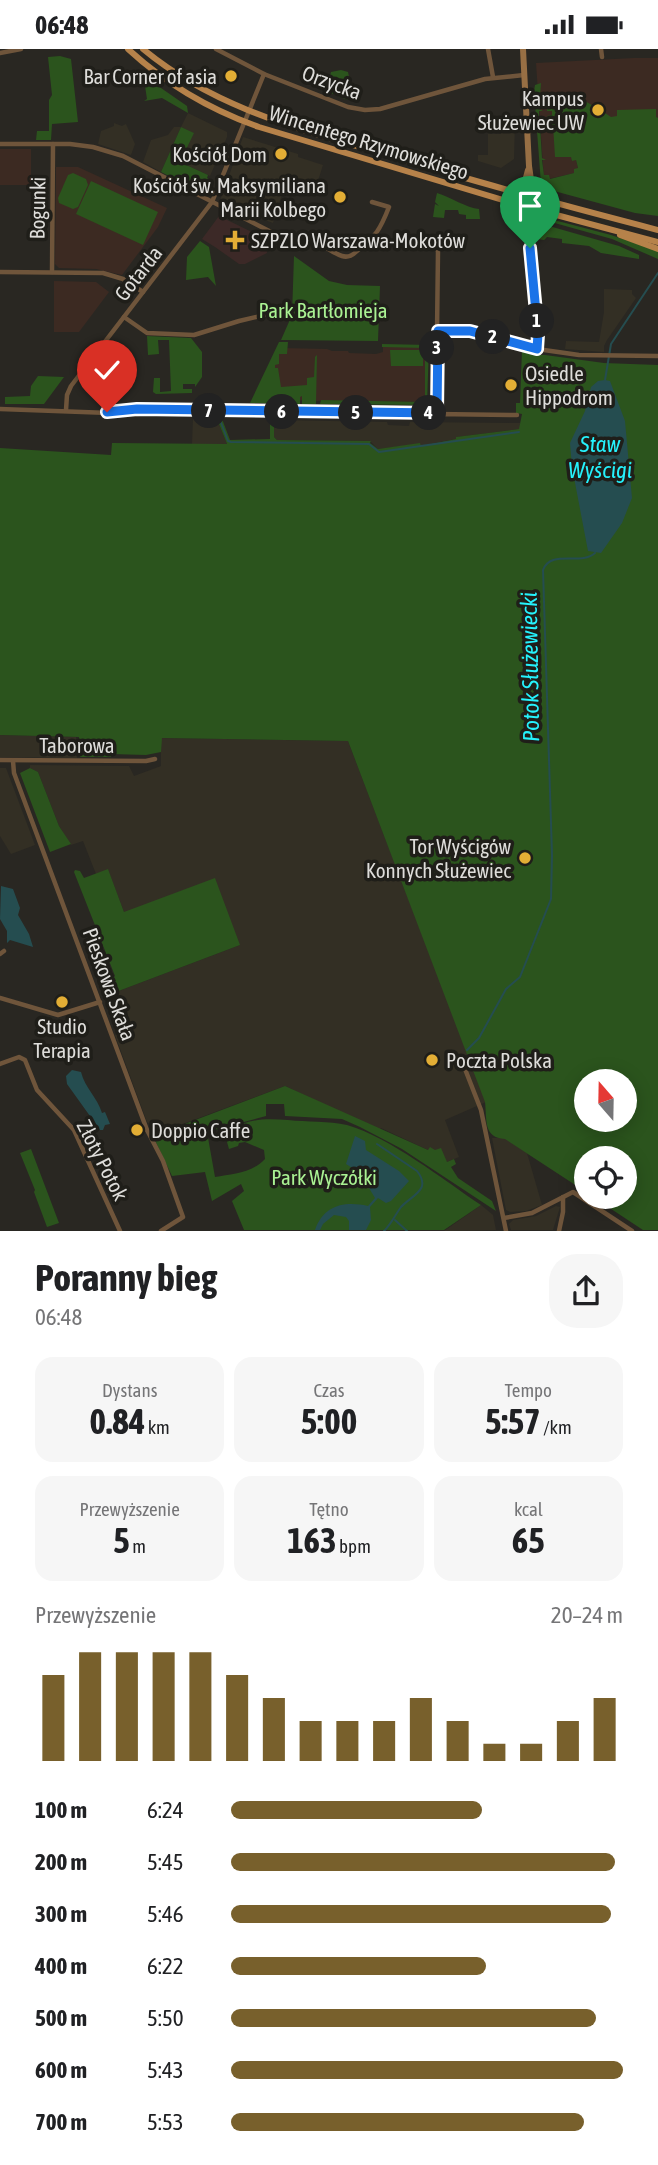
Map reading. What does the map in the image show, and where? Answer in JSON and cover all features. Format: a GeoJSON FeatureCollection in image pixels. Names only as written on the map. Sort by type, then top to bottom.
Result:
{"type":"FeatureCollection","features":[{"type":"Feature","properties":{"kind":"main road","name":"Wincentego Rzymowskiego"},"geometry":{"type":"LineString","coordinates":[[128,49],[151,69],[187,93],[245,122],[530,208],[658,242]]}},
{"type":"Feature","properties":{"kind":"main road","name":"Wincentego Rzymowskiego"},"geometry":{"type":"LineString","coordinates":[[143,49],[200,88],[249,112],[538,198],[658,230]]}},
{"type":"Feature","properties":{"kind":"main road"},"geometry":{"type":"LineString","coordinates":[[605,229],[658,249]]}},
{"type":"Feature","properties":{"kind":"street"},"geometry":{"type":"LineString","coordinates":[[0,53],[21,49]]}},
{"type":"Feature","properties":{"kind":"street","name":"Orzycka"},"geometry":{"type":"LineString","coordinates":[[216,49],[264,74],[348,107],[365,110],[380,109],[493,77],[524,75]]}},
{"type":"Feature","properties":{"kind":"street"},"geometry":{"type":"LineString","coordinates":[[488,49],[493,77]]}},
{"type":"Feature","properties":{"kind":"street"},"geometry":{"type":"LineString","coordinates":[[523,49],[529,166],[532,187],[538,198]]}},
{"type":"Feature","properties":{"kind":"street"},"geometry":{"type":"LineString","coordinates":[[601,49],[602,57]]}},
{"type":"Feature","properties":{"kind":"street","name":"Gotarda"},"geometry":{"type":"LineString","coordinates":[[65,410],[69,389],[212,202],[264,74]]}},
{"type":"Feature","properties":{"kind":"street"},"geometry":{"type":"LineString","coordinates":[[0,144],[93,146],[123,156],[275,234],[308,239],[324,245],[342,257],[352,255],[377,235],[389,207],[372,202]]}},
{"type":"Feature","properties":{"kind":"street","name":"Bogunki"},"geometry":{"type":"LineString","coordinates":[[52,272],[53,144]]}},
{"type":"Feature","properties":{"kind":"street"},"geometry":{"type":"LineString","coordinates":[[511,190],[526,183],[529,166]]}},
{"type":"Feature","properties":{"kind":"street"},"geometry":{"type":"LineString","coordinates":[[530,208],[527,221],[538,334],[537,349]]}},
{"type":"Feature","properties":{"kind":"street"},"geometry":{"type":"LineString","coordinates":[[0,409],[402,414],[434,418],[437,414],[438,251],[429,237]]}},
{"type":"Feature","properties":{"kind":"street"},"geometry":{"type":"LineString","coordinates":[[0,272],[108,274],[123,279],[143,292]]}},
{"type":"Feature","properties":{"kind":"street"},"geometry":{"type":"LineString","coordinates":[[124,317],[147,333],[194,335],[241,320],[291,311]]}},
{"type":"Feature","properties":{"kind":"street"},"geometry":{"type":"LineString","coordinates":[[438,331],[470,331],[537,349],[604,356],[658,356]]}},
{"type":"Feature","properties":{"kind":"street"},"geometry":{"type":"LineString","coordinates":[[437,414],[517,415]]}},
{"type":"Feature","properties":{"kind":"street","name":"Taborowa"},"geometry":{"type":"LineString","coordinates":[[0,760],[155,759]]}},
{"type":"Feature","properties":{"kind":"street","name":"Pieskowa Skała"},"geometry":{"type":"LineString","coordinates":[[13,761],[14,773],[147,1130],[163,1161],[183,1217],[161,1230]]}},
{"type":"Feature","properties":{"kind":"street"},"geometry":{"type":"LineString","coordinates":[[0,998],[58,1016],[100,1002]]}},
{"type":"Feature","properties":{"kind":"street","name":"Złoty Potok"},"geometry":{"type":"LineString","coordinates":[[0,1064],[19,1057],[25,1060],[37,1090],[74,1130],[120,1230]]}},
{"type":"Feature","properties":{"kind":"street"},"geometry":{"type":"LineString","coordinates":[[465,1069],[481,1109],[506,1230]]}},
{"type":"Feature","properties":{"kind":"street"},"geometry":{"type":"LineString","coordinates":[[504,1218],[532,1213],[575,1192],[632,1230]]}},
{"type":"Feature","properties":{"kind":"street"},"geometry":{"type":"LineString","coordinates":[[559,1230],[564,1212],[563,1197]]}},
{"type":"Feature","properties":{"kind":"shaded area","name":"Kampus Służewiec UW"},"geometry":{"type":"Polygon","coordinates":[[[658,58],[658,123],[562,129],[553,127],[575,156],[579,172],[544,180],[536,63],[658,58]]]}},
{"type":"Feature","properties":{"kind":"shaded area"},"geometry":{"type":"Polygon","coordinates":[[[188,113],[227,132],[210,176],[182,163],[193,133],[181,127],[188,113]]]}},
{"type":"Feature","properties":{"kind":"shaded area"},"geometry":{"type":"Polygon","coordinates":[[[515,122],[514,159],[501,168],[478,161],[478,155],[488,155],[488,134],[501,134],[501,126],[515,122]]]}},
{"type":"Feature","properties":{"kind":"shaded area"},"geometry":{"type":"Polygon","coordinates":[[[114,123],[122,126],[126,124],[135,144],[131,155],[98,144],[101,131],[114,126],[114,123]]]}},
{"type":"Feature","properties":{"kind":"shaded area"},"geometry":{"type":"Polygon","coordinates":[[[174,127],[181,127],[161,172],[143,162],[151,140],[168,135],[174,127]]]}},
{"type":"Feature","properties":{"kind":"shaded area"},"geometry":{"type":"Polygon","coordinates":[[[243,137],[298,154],[298,157],[323,165],[317,184],[288,175],[273,223],[219,203],[243,137]]]}},
{"type":"Feature","properties":{"kind":"shaded area"},"geometry":{"type":"Polygon","coordinates":[[[0,149],[31,149],[31,185],[0,185],[0,149]]]}},
{"type":"Feature","properties":{"kind":"shaded area"},"geometry":{"type":"Polygon","coordinates":[[[56,167],[78,167],[167,208],[158,227],[122,275],[96,269],[59,268],[55,264],[56,167]]]}},
{"type":"Feature","properties":{"kind":"shaded area","name":"SZPZLO Warszawa-Mokotów"},"geometry":{"type":"Polygon","coordinates":[[[219,216],[266,239],[267,253],[245,264],[239,264],[202,239],[219,216]]]}},
{"type":"Feature","properties":{"kind":"shaded area"},"geometry":{"type":"Polygon","coordinates":[[[54,281],[96,282],[109,292],[79,332],[54,332],[54,281]]]}},
{"type":"Feature","properties":{"kind":"shaded area"},"geometry":{"type":"Polygon","coordinates":[[[604,289],[632,290],[636,298],[607,340],[604,352],[565,349],[566,341],[599,342],[604,312],[604,289]]]}},
{"type":"Feature","properties":{"kind":"shaded area"},"geometry":{"type":"Polygon","coordinates":[[[383,347],[425,347],[425,402],[261,400],[280,348],[376,354],[383,352],[383,347]]]}},
{"type":"Feature","properties":{"kind":"shaded area"},"geometry":{"type":"Polygon","coordinates":[[[193,418],[217,419],[227,444],[192,444],[193,418]]]}},
{"type":"Feature","properties":{"kind":"shaded area"},"geometry":{"type":"Polygon","coordinates":[[[274,420],[387,422],[388,425],[409,426],[410,422],[520,423],[520,429],[457,437],[420,446],[378,449],[370,441],[277,440],[274,437],[274,420]]]}},
{"type":"Feature","properties":{"kind":"shaded area"},"geometry":{"type":"Polygon","coordinates":[[[0,735],[76,737],[77,758],[0,757],[0,735]]]}},
{"type":"Feature","properties":{"kind":"shaded area"},"geometry":{"type":"Polygon","coordinates":[[[161,738],[348,741],[486,1102],[445,1120],[459,1157],[447,1162],[435,1150],[428,1150],[381,1128],[379,1130],[285,1086],[156,1134],[154,1127],[147,1122],[115,1035],[117,1034],[111,1018],[108,995],[240,945],[124,912],[108,870],[96,874],[83,841],[71,845],[59,826],[38,772],[30,768],[30,765],[129,766],[134,776],[161,766],[161,738]]]}},
{"type":"Feature","properties":{"kind":"shaded area"},"geometry":{"type":"Polygon","coordinates":[[[0,768],[6,768],[35,845],[11,854],[0,836],[0,768]]]}},
{"type":"Feature","properties":{"kind":"shaded area"},"geometry":{"type":"Polygon","coordinates":[[[492,1138],[505,1138],[527,1153],[542,1205],[526,1211],[506,1210],[492,1138]]]}},
{"type":"Feature","properties":{"kind":"shaded area"},"geometry":{"type":"Polygon","coordinates":[[[481,1205],[493,1215],[496,1230],[444,1231],[481,1205]]]}},
{"type":"Feature","properties":{"kind":"shaded area"},"geometry":{"type":"Polygon","coordinates":[[[556,1206],[560,1207],[553,1230],[511,1230],[509,1224],[513,1220],[536,1216],[556,1206]]]}},
{"type":"Feature","properties":{"kind":"green space"},"geometry":{"type":"Polygon","coordinates":[[[48,57],[71,59],[78,122],[52,124],[51,140],[36,140],[37,131],[49,131],[49,100],[52,95],[48,57]]]}},
{"type":"Feature","properties":{"kind":"green space"},"geometry":{"type":"Polygon","coordinates":[[[135,70],[187,106],[188,113],[162,98],[144,101],[147,99],[145,86],[130,75],[135,70]]]}},
{"type":"Feature","properties":{"kind":"green space"},"geometry":{"type":"Polygon","coordinates":[[[331,72],[348,72],[352,91],[348,100],[326,91],[331,72]]]}},
{"type":"Feature","properties":{"kind":"green space"},"geometry":{"type":"Polygon","coordinates":[[[541,83],[539,109],[543,111],[539,111],[539,116],[543,116],[544,125],[540,126],[542,158],[546,160],[542,160],[544,175],[549,175],[550,179],[574,173],[574,169],[578,168],[576,160],[572,161],[571,157],[555,157],[553,125],[548,125],[548,122],[557,121],[565,129],[559,118],[548,119],[547,116],[552,115],[552,111],[547,109],[551,106],[563,105],[577,96],[603,112],[590,114],[593,116],[605,113],[611,117],[617,116],[617,110],[656,109],[658,216],[635,213],[543,188],[534,91],[535,85],[541,83]]]}},
{"type":"Feature","properties":{"kind":"green space"},"geometry":{"type":"Polygon","coordinates":[[[181,127],[194,133],[182,163],[208,175],[203,193],[161,172],[181,127]]]}},
{"type":"Feature","properties":{"kind":"green space"},"geometry":{"type":"Polygon","coordinates":[[[73,173],[86,179],[88,185],[78,207],[73,209],[59,203],[58,198],[68,175],[73,173]]]}},
{"type":"Feature","properties":{"kind":"green space"},"geometry":{"type":"Polygon","coordinates":[[[91,181],[158,212],[143,245],[76,214],[91,181]]]}},
{"type":"Feature","properties":{"kind":"green space"},"geometry":{"type":"Polygon","coordinates":[[[437,193],[479,209],[480,219],[466,219],[466,215],[459,214],[458,210],[445,210],[444,218],[433,217],[435,204],[439,206],[435,202],[437,193]]]}},
{"type":"Feature","properties":{"kind":"green space"},"geometry":{"type":"Polygon","coordinates":[[[535,215],[611,235],[658,251],[658,259],[612,239],[533,217],[535,215]]]}},
{"type":"Feature","properties":{"kind":"green space"},"geometry":{"type":"Polygon","coordinates":[[[535,222],[619,246],[639,255],[639,259],[601,253],[589,246],[562,243],[562,239],[537,239],[535,222]]]}},
{"type":"Feature","properties":{"kind":"green space"},"geometry":{"type":"Polygon","coordinates":[[[200,241],[209,247],[216,286],[208,277],[186,280],[187,257],[200,241]]]}},
{"type":"Feature","properties":{"kind":"green space","name":"Park Bartłomieja"},"geometry":{"type":"Polygon","coordinates":[[[294,256],[329,281],[347,285],[380,286],[378,341],[281,340],[292,315],[294,256]]]}},
{"type":"Feature","properties":{"kind":"green space"},"geometry":{"type":"Polygon","coordinates":[[[147,336],[191,338],[202,352],[202,377],[195,387],[195,384],[183,384],[183,389],[192,389],[192,393],[153,392],[154,378],[160,378],[160,392],[171,391],[169,340],[158,340],[159,354],[148,355],[147,336]]]}},
{"type":"Feature","properties":{"kind":"green space"},"geometry":{"type":"Polygon","coordinates":[[[279,342],[288,342],[287,354],[279,354],[279,364],[275,365],[275,368],[278,368],[281,387],[307,385],[307,378],[314,377],[317,355],[316,404],[302,404],[302,396],[300,404],[250,403],[279,342]]]}},
{"type":"Feature","properties":{"kind":"green space"},"geometry":{"type":"Polygon","coordinates":[[[382,344],[429,345],[427,405],[320,404],[321,400],[425,402],[425,348],[382,347],[382,344]]]}},
{"type":"Feature","properties":{"kind":"green space"},"geometry":{"type":"Polygon","coordinates":[[[390,350],[423,350],[423,366],[391,366],[390,350]]]}},
{"type":"Feature","properties":{"kind":"green space","name":"Tor Wyścigów Konnych Służewiec"},"geometry":{"type":"Polygon","coordinates":[[[522,350],[532,355],[604,363],[658,365],[658,1230],[643,1230],[611,1209],[637,1209],[637,1146],[574,1146],[574,1184],[490,1132],[486,1121],[485,1102],[348,741],[162,738],[161,752],[80,757],[79,737],[0,735],[0,448],[111,455],[112,443],[227,444],[217,419],[222,419],[230,440],[270,439],[270,420],[274,420],[274,437],[277,440],[371,441],[378,449],[420,443],[421,446],[456,437],[519,429],[522,414],[516,413],[516,403],[520,403],[522,350]]]}},
{"type":"Feature","properties":{"kind":"green space"},"geometry":{"type":"Polygon","coordinates":[[[38,376],[64,377],[44,404],[5,404],[5,397],[30,396],[31,386],[38,376]]]}},
{"type":"Feature","properties":{"kind":"green space"},"geometry":{"type":"Polygon","coordinates":[[[30,768],[38,772],[59,826],[71,844],[50,852],[20,773],[30,768]]]}},
{"type":"Feature","properties":{"kind":"green space"},"geometry":{"type":"Polygon","coordinates":[[[108,869],[124,912],[215,878],[240,945],[108,995],[106,986],[115,976],[74,872],[80,871],[84,878],[108,869]]]}},
{"type":"Feature","properties":{"kind":"green space","name":"Park Wyczółki"},"geometry":{"type":"Polygon","coordinates":[[[285,1086],[428,1150],[430,1147],[435,1150],[441,1148],[447,1162],[454,1159],[456,1164],[451,1167],[458,1178],[492,1201],[496,1211],[402,1149],[360,1127],[342,1119],[285,1116],[284,1104],[266,1104],[266,1116],[207,1132],[215,1177],[248,1170],[265,1159],[264,1150],[245,1142],[229,1149],[228,1134],[235,1128],[264,1120],[333,1123],[347,1125],[381,1139],[481,1205],[444,1230],[244,1230],[232,1201],[244,1191],[241,1184],[212,1201],[205,1172],[172,1176],[153,1136],[285,1086]]]}},
{"type":"Feature","properties":{"kind":"green space"},"geometry":{"type":"Polygon","coordinates":[[[31,1149],[59,1223],[47,1227],[20,1153],[31,1149]]]}},
{"type":"Feature","properties":{"kind":"water","name":"Staw Wyścigi"},"geometry":{"type":"Polygon","coordinates":[[[598,381],[610,381],[625,421],[632,498],[622,523],[601,553],[588,551],[570,443],[585,411],[591,387],[598,381]]]}},
{"type":"Feature","properties":{"kind":"water"},"geometry":{"type":"Polygon","coordinates":[[[1,886],[13,889],[20,908],[18,915],[33,947],[10,940],[7,943],[7,931],[0,919],[1,886]]]}},
{"type":"Feature","properties":{"kind":"water"},"geometry":{"type":"Polygon","coordinates":[[[72,1070],[81,1072],[102,1113],[105,1112],[110,1124],[105,1125],[103,1130],[100,1130],[67,1084],[66,1076],[72,1070]]]}},
{"type":"Feature","properties":{"kind":"water"},"geometry":{"type":"Polygon","coordinates":[[[355,1136],[365,1141],[366,1150],[399,1171],[409,1181],[391,1201],[386,1203],[378,1198],[370,1207],[371,1220],[366,1230],[349,1230],[346,1217],[334,1215],[320,1230],[315,1230],[329,1210],[351,1204],[368,1206],[375,1198],[360,1173],[346,1164],[355,1136]]]}},
{"type":"Feature","properties":{"kind":"waterway","name":"Potok Służewiecki"},"geometry":{"type":"LineString","coordinates":[[605,380],[611,344],[658,273]]}},
{"type":"Feature","properties":{"kind":"waterway"},"geometry":{"type":"LineString","coordinates":[[220,420],[228,441],[231,442],[369,444],[379,452],[519,432]]}},
{"type":"Feature","properties":{"kind":"waterway","name":"Potok Służewiecki"},"geometry":{"type":"LineString","coordinates":[[467,1050],[479,1038],[506,989],[520,977],[551,899],[543,570],[553,560],[589,557],[595,553]]}},
{"type":"Feature","properties":{"kind":"waterway","name":"Potok Służewiecki"},"geometry":{"type":"LineString","coordinates":[[377,1144],[417,1171],[422,1183],[419,1192],[401,1207],[384,1231]]}},
{"type":"Feature","properties":{"kind":"waterway"},"geometry":{"type":"LineString","coordinates":[[395,1220],[407,1231]]}},
{"type":"Feature","properties":{"kind":"place","name":"Bar Corner of asia"},"geometry":{"type":"Point","coordinates":[231,76]}},
{"type":"Feature","properties":{"kind":"place","name":"Kampus Służewiec UW"},"geometry":{"type":"Point","coordinates":[598,110]}},
{"type":"Feature","properties":{"kind":"place","name":"Kościół Dom"},"geometry":{"type":"Point","coordinates":[281,154]}},
{"type":"Feature","properties":{"kind":"place","name":"Kościół św. Maksymiliana Marii Kolbego"},"geometry":{"type":"Point","coordinates":[340,197]}},
{"type":"Feature","properties":{"kind":"place","name":"SZPZLO Warszawa-Mokotów"},"geometry":{"type":"Point","coordinates":[235,240]}},
{"type":"Feature","properties":{"kind":"place","name":"Osiedle Hippodrom"},"geometry":{"type":"Point","coordinates":[511,385]}},
{"type":"Feature","properties":{"kind":"place","name":"Tor Wyścigów Konnych Służewiec"},"geometry":{"type":"Point","coordinates":[525,858]}},
{"type":"Feature","properties":{"kind":"place","name":"Studio Terapia"},"geometry":{"type":"Point","coordinates":[62,1002]}},
{"type":"Feature","properties":{"kind":"place","name":"Poczta Polska"},"geometry":{"type":"Point","coordinates":[432,1060]}},
{"type":"Feature","properties":{"kind":"place","name":"Doppio Caffe"},"geometry":{"type":"Point","coordinates":[137,1130]}},
{"type":"Feature","properties":{"kind":"route"},"geometry":{"type":"LineString","coordinates":[[107,412],[162,409],[437,413],[438,331],[470,331],[537,349],[530,248]]}}]}
